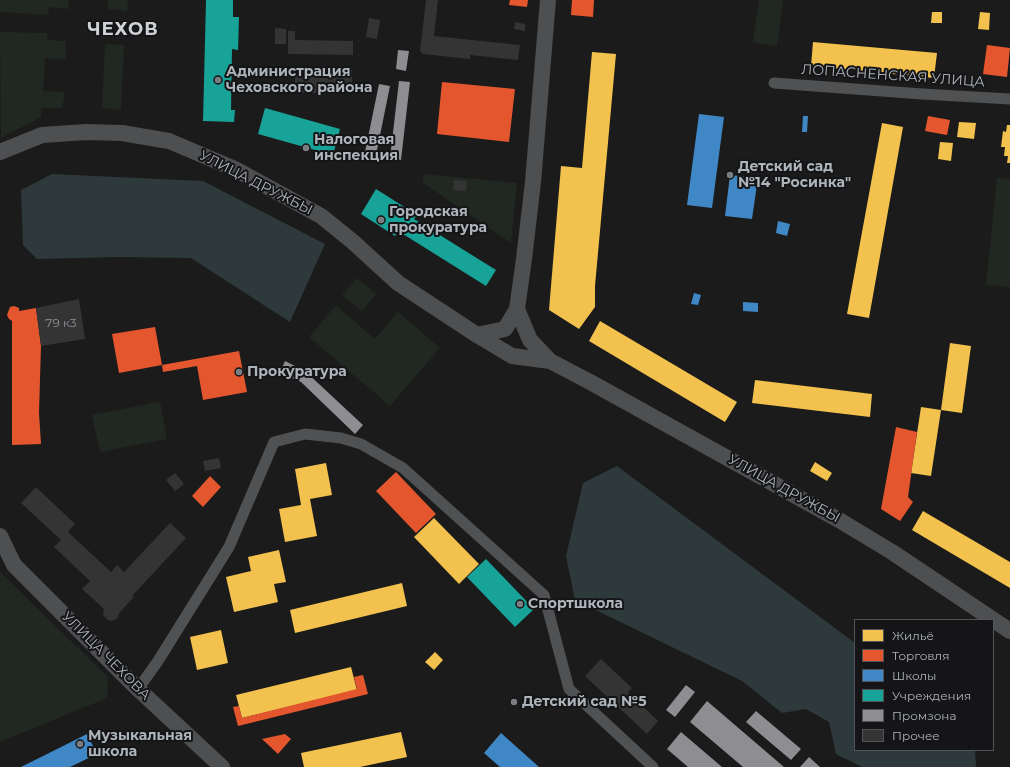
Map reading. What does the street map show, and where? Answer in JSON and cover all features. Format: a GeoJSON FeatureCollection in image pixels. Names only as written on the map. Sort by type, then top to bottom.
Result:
{"type":"FeatureCollection","features":[{"type":"Feature","properties":{"kind":"street"},"geometry":{"type":"LineString","coordinates":[[477,335],[504,329],[517,309],[533,182],[548,0]]}},
{"type":"Feature","properties":{"kind":"street","name":"ЛОПАСНЕНСКАЯ УЛИЦА"},"geometry":{"type":"LineString","coordinates":[[774,83],[1010,99]]}},
{"type":"Feature","properties":{"kind":"street","name":"УЛИЦА ДРУЖБЫ"},"geometry":{"type":"LineString","coordinates":[[0,152],[42,135],[79,132],[122,133],[169,141],[235,169],[321,216],[352,241],[398,283],[512,356],[550,361]]}},
{"type":"Feature","properties":{"kind":"street","name":"УЛИЦА ДРУЖБЫ"},"geometry":{"type":"LineString","coordinates":[[517,309],[530,340],[550,361],[839,520],[892,552],[992,619]]}},
{"type":"Feature","properties":{"kind":"street"},"geometry":{"type":"LineString","coordinates":[[138,689],[158,661],[229,547],[274,442],[305,434],[342,438],[361,444],[403,468],[544,596],[569,689],[653,767]]}},
{"type":"Feature","properties":{"kind":"street","name":"УЛИЦА ЧЕХОВА"},"geometry":{"type":"LineString","coordinates":[[0,536],[14,565],[138,689],[222,767]]}},
{"type":"Feature","properties":{"kind":"street","name":"УЛИЦА ДРУЖБЫ"},"geometry":{"type":"LineString","coordinates":[[994,620],[1010,631]]}},
{"type":"Feature","properties":{"kind":"shaded area"},"geometry":{"type":"Polygon","coordinates":[[[0,0],[69,0],[68,9],[49,7],[48,15],[0,12],[0,0]]]}},
{"type":"Feature","properties":{"kind":"shaded area"},"geometry":{"type":"Polygon","coordinates":[[[108,0],[128,0],[127,11],[108,9],[108,0]]]}},
{"type":"Feature","properties":{"kind":"shaded area"},"geometry":{"type":"Polygon","coordinates":[[[759,0],[783,0],[777,46],[753,42],[759,0]]]}},
{"type":"Feature","properties":{"kind":"shaded area"},"geometry":{"type":"Polygon","coordinates":[[[0,32],[47,33],[47,40],[66,41],[66,59],[45,58],[43,91],[65,92],[62,108],[41,108],[41,117],[1,138],[0,32]]]}},
{"type":"Feature","properties":{"kind":"shaded area"},"geometry":{"type":"Polygon","coordinates":[[[105,44],[124,45],[121,110],[102,108],[105,44]]]}},
{"type":"Feature","properties":{"kind":"shaded area"},"geometry":{"type":"Polygon","coordinates":[[[52,174],[203,181],[325,244],[290,322],[191,258],[118,257],[37,259],[23,245],[21,190],[52,174]]]}},
{"type":"Feature","properties":{"kind":"shaded area"},"geometry":{"type":"Polygon","coordinates":[[[423,174],[517,183],[511,243],[423,183],[423,174]]]}},
{"type":"Feature","properties":{"kind":"shaded area"},"geometry":{"type":"Polygon","coordinates":[[[997,178],[1010,179],[1010,287],[986,285],[997,178]]]}},
{"type":"Feature","properties":{"kind":"shaded area"},"geometry":{"type":"Polygon","coordinates":[[[357,278],[376,294],[362,311],[342,295],[357,278]]]}},
{"type":"Feature","properties":{"kind":"shaded area"},"geometry":{"type":"Polygon","coordinates":[[[336,305],[375,339],[398,312],[440,348],[390,406],[309,337],[336,305]]]}},
{"type":"Feature","properties":{"kind":"shaded area"},"geometry":{"type":"Polygon","coordinates":[[[160,402],[167,439],[100,452],[92,415],[160,402]]]}},
{"type":"Feature","properties":{"kind":"shaded area"},"geometry":{"type":"Polygon","coordinates":[[[617,466],[854,642],[854,751],[975,751],[976,767],[862,767],[836,754],[829,722],[806,709],[782,713],[742,681],[575,600],[566,556],[583,483],[617,466]]]}},
{"type":"Feature","properties":{"kind":"shaded area"},"geometry":{"type":"Polygon","coordinates":[[[0,572],[108,677],[107,698],[0,742],[0,572]]]}},
{"type":"Feature","properties":{"kind":"building: Жильё"},"geometry":{"type":"Polygon","coordinates":[[[932,12],[942,12],[942,23],[931,23],[932,12]]]}},
{"type":"Feature","properties":{"kind":"building: Жильё"},"geometry":{"type":"Polygon","coordinates":[[[980,12],[990,13],[989,30],[978,29],[980,12]]]}},
{"type":"Feature","properties":{"kind":"building: Жильё"},"geometry":{"type":"Polygon","coordinates":[[[813,42],[937,53],[934,78],[811,66],[813,42]]]}},
{"type":"Feature","properties":{"kind":"building: Жильё"},"geometry":{"type":"Polygon","coordinates":[[[592,52],[616,54],[595,286],[595,307],[579,329],[549,310],[561,166],[582,168],[592,52]]]}},
{"type":"Feature","properties":{"kind":"building: Жильё"},"geometry":{"type":"Polygon","coordinates":[[[959,122],[976,123],[974,139],[957,137],[959,122]]]}},
{"type":"Feature","properties":{"kind":"building: Жильё"},"geometry":{"type":"Polygon","coordinates":[[[882,123],[903,127],[869,318],[847,314],[882,123]]]}},
{"type":"Feature","properties":{"kind":"building: Жильё"},"geometry":{"type":"Polygon","coordinates":[[[1007,125],[1010,125],[1010,163],[1007,163],[1008,156],[1004,156],[1005,147],[1001,147],[1003,131],[1006,132],[1007,125]]]}},
{"type":"Feature","properties":{"kind":"building: Жильё"},"geometry":{"type":"Polygon","coordinates":[[[940,142],[953,143],[951,161],[938,159],[940,142]]]}},
{"type":"Feature","properties":{"kind":"building: Жильё"},"geometry":{"type":"Polygon","coordinates":[[[600,321],[737,402],[725,422],[589,341],[600,321]]]}},
{"type":"Feature","properties":{"kind":"building: Жильё"},"geometry":{"type":"Polygon","coordinates":[[[950,343],[971,346],[962,413],[941,410],[950,343]]]}},
{"type":"Feature","properties":{"kind":"building: Жильё"},"geometry":{"type":"Polygon","coordinates":[[[755,380],[872,394],[870,417],[752,403],[755,380]]]}},
{"type":"Feature","properties":{"kind":"building: Жильё"},"geometry":{"type":"Polygon","coordinates":[[[921,407],[941,410],[931,476],[911,473],[921,407]]]}},
{"type":"Feature","properties":{"kind":"building: Жильё"},"geometry":{"type":"Polygon","coordinates":[[[815,462],[832,473],[827,481],[810,471],[815,462]]]}},
{"type":"Feature","properties":{"kind":"building: Жильё"},"geometry":{"type":"Polygon","coordinates":[[[326,463],[332,495],[310,499],[317,536],[285,542],[279,509],[301,505],[295,469],[326,463]]]}},
{"type":"Feature","properties":{"kind":"building: Жильё"},"geometry":{"type":"Polygon","coordinates":[[[923,511],[1010,562],[1010,588],[912,530],[923,511]]]}},
{"type":"Feature","properties":{"kind":"building: Жильё"},"geometry":{"type":"Polygon","coordinates":[[[434,518],[479,564],[459,584],[414,537],[434,518]]]}},
{"type":"Feature","properties":{"kind":"building: Жильё"},"geometry":{"type":"Polygon","coordinates":[[[279,550],[286,582],[274,584],[278,602],[234,612],[226,577],[251,571],[248,557],[279,550]]]}},
{"type":"Feature","properties":{"kind":"building: Жильё"},"geometry":{"type":"Polygon","coordinates":[[[402,583],[407,606],[295,633],[290,610],[402,583]]]}},
{"type":"Feature","properties":{"kind":"building: Жильё"},"geometry":{"type":"Polygon","coordinates":[[[221,630],[228,663],[197,670],[190,637],[221,630]]]}},
{"type":"Feature","properties":{"kind":"building: Жильё"},"geometry":{"type":"Polygon","coordinates":[[[435,652],[443,660],[434,670],[425,662],[435,652]]]}},
{"type":"Feature","properties":{"kind":"building: Жильё"},"geometry":{"type":"Polygon","coordinates":[[[351,667],[357,690],[242,718],[236,695],[351,667]]]}},
{"type":"Feature","properties":{"kind":"building: Жильё"},"geometry":{"type":"Polygon","coordinates":[[[401,732],[407,757],[360,767],[304,767],[301,753],[401,732]]]}},
{"type":"Feature","properties":{"kind":"building: Торговля"},"geometry":{"type":"Polygon","coordinates":[[[510,0],[528,0],[527,7],[509,5],[510,0]]]}},
{"type":"Feature","properties":{"kind":"building: Торговля"},"geometry":{"type":"Polygon","coordinates":[[[572,0],[594,0],[593,17],[571,15],[572,0]]]}},
{"type":"Feature","properties":{"kind":"building: Торговля"},"geometry":{"type":"Polygon","coordinates":[[[987,45],[1010,48],[1007,77],[983,74],[987,45]]]}},
{"type":"Feature","properties":{"kind":"building: Торговля"},"geometry":{"type":"Polygon","coordinates":[[[442,82],[515,89],[509,142],[437,134],[442,82]]]}},
{"type":"Feature","properties":{"kind":"building: Торговля"},"geometry":{"type":"Polygon","coordinates":[[[928,116],[950,120],[947,135],[925,131],[928,116]]]}},
{"type":"Feature","properties":{"kind":"building: Торговля"},"geometry":{"type":"Polygon","coordinates":[[[14,306],[19,308],[19,311],[36,308],[41,346],[39,413],[41,444],[12,445],[12,321],[7,315],[10,307],[14,306]]]}},
{"type":"Feature","properties":{"kind":"building: Торговля"},"geometry":{"type":"Polygon","coordinates":[[[155,327],[162,365],[119,373],[112,334],[155,327]]]}},
{"type":"Feature","properties":{"kind":"building: Торговля"},"geometry":{"type":"Polygon","coordinates":[[[239,351],[247,392],[203,400],[197,366],[163,372],[162,365],[239,351]]]}},
{"type":"Feature","properties":{"kind":"building: Торговля"},"geometry":{"type":"Polygon","coordinates":[[[896,427],[917,432],[908,497],[913,502],[900,521],[881,509],[896,427]]]}},
{"type":"Feature","properties":{"kind":"building: Торговля"},"geometry":{"type":"Polygon","coordinates":[[[396,472],[436,514],[416,533],[376,491],[396,472]]]}},
{"type":"Feature","properties":{"kind":"building: Торговля"},"geometry":{"type":"Polygon","coordinates":[[[210,476],[221,487],[203,507],[192,496],[210,476]]]}},
{"type":"Feature","properties":{"kind":"building: Торговля"},"geometry":{"type":"Polygon","coordinates":[[[363,675],[368,694],[238,726],[233,707],[239,706],[242,718],[357,689],[354,677],[363,675]]]}},
{"type":"Feature","properties":{"kind":"building: Торговля"},"geometry":{"type":"Polygon","coordinates":[[[285,734],[291,739],[278,754],[262,739],[285,734]]]}},
{"type":"Feature","properties":{"kind":"building: Школы"},"geometry":{"type":"Polygon","coordinates":[[[699,114],[724,117],[712,208],[687,205],[699,114]]]}},
{"type":"Feature","properties":{"kind":"building: Школы"},"geometry":{"type":"Polygon","coordinates":[[[803,116],[808,116],[807,132],[802,132],[803,116]]]}},
{"type":"Feature","properties":{"kind":"building: Школы"},"geometry":{"type":"Polygon","coordinates":[[[730,175],[758,178],[752,219],[725,216],[730,175]]]}},
{"type":"Feature","properties":{"kind":"building: Школы"},"geometry":{"type":"Polygon","coordinates":[[[778,221],[790,224],[787,236],[776,233],[778,221]]]}},
{"type":"Feature","properties":{"kind":"building: Школы"},"geometry":{"type":"Polygon","coordinates":[[[694,293],[701,295],[698,305],[691,304],[694,293]]]}},
{"type":"Feature","properties":{"kind":"building: Школы"},"geometry":{"type":"Polygon","coordinates":[[[743,302],[758,303],[758,312],[743,311],[743,302]]]}},
{"type":"Feature","properties":{"kind":"building: Школы"},"geometry":{"type":"Polygon","coordinates":[[[501,733],[539,767],[500,767],[484,753],[501,733]]]}},
{"type":"Feature","properties":{"kind":"building: Школы","name":"Музыкальная школа"},"geometry":{"type":"Polygon","coordinates":[[[87,734],[97,754],[70,767],[21,767],[87,734]]]}},
{"type":"Feature","properties":{"kind":"building: Учреждения","name":"Администрация Чеховского района"},"geometry":{"type":"Polygon","coordinates":[[[206,0],[233,0],[233,17],[239,17],[238,50],[232,49],[231,110],[235,110],[234,122],[203,121],[206,0]]]}},
{"type":"Feature","properties":{"kind":"building: Учреждения"},"geometry":{"type":"Polygon","coordinates":[[[265,108],[340,129],[333,155],[258,134],[265,108]]]}},
{"type":"Feature","properties":{"kind":"building: Учреждения"},"geometry":{"type":"Polygon","coordinates":[[[376,189],[417,215],[414,219],[496,270],[486,286],[403,234],[406,230],[401,227],[395,236],[361,214],[376,189]]]}},
{"type":"Feature","properties":{"kind":"building: Учреждения"},"geometry":{"type":"Polygon","coordinates":[[[486,559],[534,609],[515,627],[467,577],[486,559]]]}},
{"type":"Feature","properties":{"kind":"building: Промзона"},"geometry":{"type":"Polygon","coordinates":[[[398,50],[409,51],[406,71],[396,69],[398,50]]]}},
{"type":"Feature","properties":{"kind":"building: Промзона"},"geometry":{"type":"Polygon","coordinates":[[[399,81],[410,82],[401,160],[390,158],[399,81]]]}},
{"type":"Feature","properties":{"kind":"building: Промзона"},"geometry":{"type":"Polygon","coordinates":[[[379,84],[390,86],[376,155],[365,152],[379,84]]]}},
{"type":"Feature","properties":{"kind":"building: Промзона"},"geometry":{"type":"Polygon","coordinates":[[[285,361],[305,371],[363,425],[355,434],[301,382],[280,373],[285,361]]]}},
{"type":"Feature","properties":{"kind":"building: Промзона"},"geometry":{"type":"Polygon","coordinates":[[[686,685],[695,692],[675,717],[666,710],[686,685]]]}},
{"type":"Feature","properties":{"kind":"building: Промзона"},"geometry":{"type":"Polygon","coordinates":[[[707,701],[784,767],[743,767],[690,722],[707,701]]]}},
{"type":"Feature","properties":{"kind":"building: Промзона"},"geometry":{"type":"Polygon","coordinates":[[[756,711],[801,749],[791,760],[746,722],[756,711]]]}},
{"type":"Feature","properties":{"kind":"building: Промзона"},"geometry":{"type":"Polygon","coordinates":[[[681,732],[722,767],[688,767],[667,749],[681,732]]]}},
{"type":"Feature","properties":{"kind":"building: Промзона"},"geometry":{"type":"Polygon","coordinates":[[[809,757],[820,767],[800,767],[809,757]]]}},
{"type":"Feature","properties":{"kind":"building: Прочее"},"geometry":{"type":"Polygon","coordinates":[[[426,0],[438,0],[434,36],[520,45],[518,60],[470,55],[470,59],[423,54],[420,51],[426,0]]]}},
{"type":"Feature","properties":{"kind":"building: Прочее"},"geometry":{"type":"Polygon","coordinates":[[[369,18],[380,20],[377,39],[366,37],[369,18]]]}},
{"type":"Feature","properties":{"kind":"building: Прочее"},"geometry":{"type":"Polygon","coordinates":[[[515,22],[525,24],[525,31],[514,29],[515,22]]]}},
{"type":"Feature","properties":{"kind":"building: Прочее"},"geometry":{"type":"Polygon","coordinates":[[[275,28],[286,29],[286,44],[275,44],[275,28]]]}},
{"type":"Feature","properties":{"kind":"building: Прочее"},"geometry":{"type":"Polygon","coordinates":[[[288,31],[295,31],[295,40],[353,41],[353,55],[288,54],[288,31]]]}},
{"type":"Feature","properties":{"kind":"building: Прочее"},"geometry":{"type":"Polygon","coordinates":[[[352,68],[352,93],[295,93],[295,69],[352,68]]]}},
{"type":"Feature","properties":{"kind":"building: Прочее"},"geometry":{"type":"Polygon","coordinates":[[[454,180],[467,181],[466,191],[453,190],[454,180]]]}},
{"type":"Feature","properties":{"kind":"building: Прочее"},"geometry":{"type":"Polygon","coordinates":[[[79,299],[85,339],[41,346],[36,308],[79,299]]]}},
{"type":"Feature","properties":{"kind":"building: Прочее"},"geometry":{"type":"Polygon","coordinates":[[[219,458],[221,468],[205,471],[203,461],[219,458]]]}},
{"type":"Feature","properties":{"kind":"building: Прочее"},"geometry":{"type":"Polygon","coordinates":[[[175,473],[184,484],[175,491],[166,480],[175,473]]]}},
{"type":"Feature","properties":{"kind":"building: Прочее"},"geometry":{"type":"Polygon","coordinates":[[[36,487],[75,524],[68,532],[111,572],[117,565],[124,572],[170,523],[186,538],[132,596],[134,597],[120,612],[117,619],[111,621],[108,620],[103,615],[104,609],[82,589],[90,581],[54,547],[61,540],[21,503],[36,487]]]}},
{"type":"Feature","properties":{"kind":"building: Прочее"},"geometry":{"type":"Polygon","coordinates":[[[601,659],[632,688],[628,692],[658,721],[647,734],[585,676],[601,659]]]}},
{"type":"Feature","properties":{"kind":"place","name":"Администрация Чеховского района"},"geometry":{"type":"Point","coordinates":[218,80]}},
{"type":"Feature","properties":{"kind":"place","name":"Налоговая инспекция"},"geometry":{"type":"Point","coordinates":[306,148]}},
{"type":"Feature","properties":{"kind":"place","name":"Детский сад №14 \"Росинка\""},"geometry":{"type":"Point","coordinates":[730,175]}},
{"type":"Feature","properties":{"kind":"place","name":"Городская прокуратура"},"geometry":{"type":"Point","coordinates":[381,220]}},
{"type":"Feature","properties":{"kind":"place","name":"Прокуратура"},"geometry":{"type":"Point","coordinates":[239,372]}},
{"type":"Feature","properties":{"kind":"place","name":"Спортшкола"},"geometry":{"type":"Point","coordinates":[520,604]}},
{"type":"Feature","properties":{"kind":"place","name":"Детский сад №5"},"geometry":{"type":"Point","coordinates":[514,702]}},
{"type":"Feature","properties":{"kind":"place","name":"Музыкальная школа"},"geometry":{"type":"Point","coordinates":[80,744]}},
{"type":"Feature","properties":{"kind":"district","name":"ЧЕХОВ"},"geometry":{"type":"Point","coordinates":[123,30]}}]}
